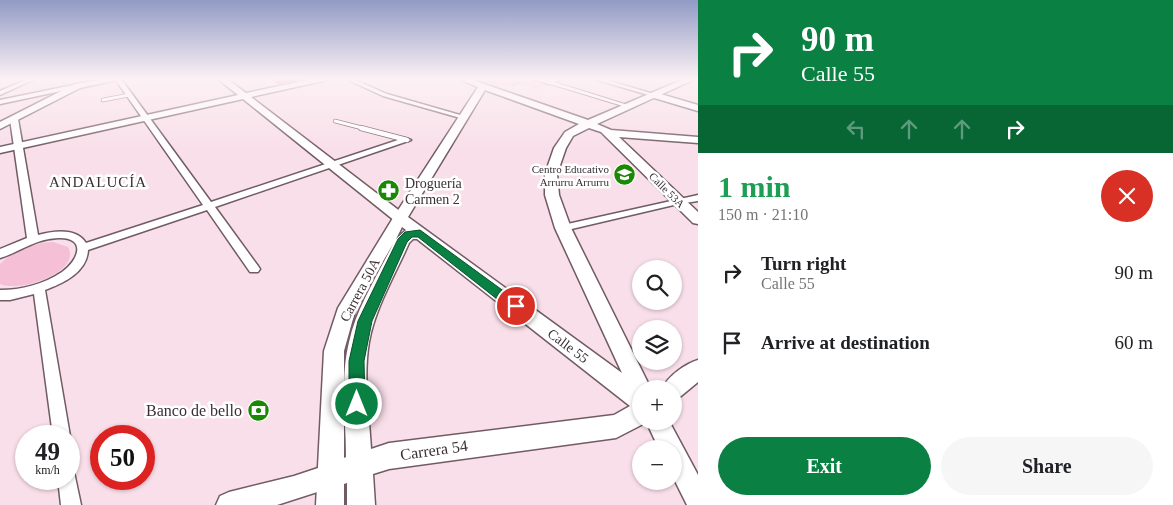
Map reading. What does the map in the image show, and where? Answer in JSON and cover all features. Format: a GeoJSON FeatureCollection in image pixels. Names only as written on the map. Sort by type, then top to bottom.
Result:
{"type":"FeatureCollection","features":[{"type":"Feature","properties":{"kind":"main road","name":"Carrera 50A"},"geometry":{"type":"LineString","coordinates":[[330,505],[334,351],[347,308],[400,218],[464,116],[470,103]]}},
{"type":"Feature","properties":{"kind":"main road","name":"Calle 53A"},"geometry":{"type":"LineString","coordinates":[[535,103],[610,132],[698,220]]}},
{"type":"Feature","properties":{"kind":"main road"},"geometry":{"type":"LineString","coordinates":[[636,103],[575,130],[564,140],[551,174],[552,195],[563,228],[636,380]]}},
{"type":"Feature","properties":{"kind":"main road"},"geometry":{"type":"LineString","coordinates":[[610,132],[698,140]]}},
{"type":"Feature","properties":{"kind":"main road","name":"Calle 55"},"geometry":{"type":"LineString","coordinates":[[400,218],[632,394]]}},
{"type":"Feature","properties":{"kind":"main road","name":"Carrera 50A"},"geometry":{"type":"LineString","coordinates":[[362,505],[356,369],[359,341],[365,321],[402,241],[409,234],[420,234]]}},
{"type":"Feature","properties":{"kind":"main road"},"geometry":{"type":"LineString","coordinates":[[682,382],[698,369]]}},
{"type":"Feature","properties":{"kind":"main road","name":"Carrera 54"},"geometry":{"type":"LineString","coordinates":[[330,476],[389,456],[616,426],[632,418]]}},
{"type":"Feature","properties":{"kind":"street"},"geometry":{"type":"LineString","coordinates":[[0,126],[46,103]]}},
{"type":"Feature","properties":{"kind":"street"},"geometry":{"type":"LineString","coordinates":[[135,103],[254,269]]}},
{"type":"Feature","properties":{"kind":"street"},"geometry":{"type":"LineString","coordinates":[[0,150],[215,103]]}},
{"type":"Feature","properties":{"kind":"street"},"geometry":{"type":"LineString","coordinates":[[252,103],[400,218]]}},
{"type":"Feature","properties":{"kind":"street"},"geometry":{"type":"LineString","coordinates":[[413,103],[464,116]]}},
{"type":"Feature","properties":{"kind":"street"},"geometry":{"type":"LineString","coordinates":[[617,103],[628,106]]}},
{"type":"Feature","properties":{"kind":"street"},"geometry":{"type":"LineString","coordinates":[[680,103],[698,108]]}},
{"type":"Feature","properties":{"kind":"street"},"geometry":{"type":"LineString","coordinates":[[14,119],[33,239]]}},
{"type":"Feature","properties":{"kind":"street"},"geometry":{"type":"LineString","coordinates":[[83,248],[407,140]]}},
{"type":"Feature","properties":{"kind":"street"},"geometry":{"type":"LineString","coordinates":[[563,228],[678,200],[698,198]]}},
{"type":"Feature","properties":{"kind":"street"},"geometry":{"type":"LineString","coordinates":[[0,254],[18,244],[48,236],[73,237],[80,242],[83,248],[82,256],[77,265],[68,274],[39,289],[21,294],[0,295]]}},
{"type":"Feature","properties":{"kind":"street"},"geometry":{"type":"LineString","coordinates":[[39,289],[59,425]]}},
{"type":"Feature","properties":{"kind":"street"},"geometry":{"type":"LineString","coordinates":[[682,470],[698,501]]}},
{"type":"Feature","properties":{"kind":"street","name":"Carrera 54"},"geometry":{"type":"LineString","coordinates":[[229,505],[330,476]]}},
{"type":"Feature","properties":{"kind":"street"},"geometry":{"type":"LineString","coordinates":[[69,490],[71,505]]}},
{"type":"Feature","properties":{"kind":"lane"},"geometry":{"type":"LineString","coordinates":[[335,121],[407,140]]}},
{"type":"Feature","properties":{"kind":"shaded area"},"geometry":{"type":"Polygon","coordinates":[[[392,237],[397,239],[364,308],[349,420],[339,420],[339,360],[345,334],[392,237]]]}},
{"type":"Feature","properties":{"kind":"shaded area"},"geometry":{"type":"Polygon","coordinates":[[[53,242],[68,247],[70,256],[66,265],[58,272],[34,283],[21,286],[0,284],[0,264],[5,259],[24,248],[53,242]]]}},
{"type":"Feature","properties":{"kind":"place","name":"Centro Educativo Arrurru Arrurru"},"geometry":{"type":"Point","coordinates":[625,175]}},
{"type":"Feature","properties":{"kind":"place","name":"Droguería Carmen 2"},"geometry":{"type":"Point","coordinates":[389,191]}},
{"type":"Feature","properties":{"kind":"place","name":"Banco de bello"},"geometry":{"type":"Point","coordinates":[258,410]}},
{"type":"Feature","properties":{"kind":"district","name":"ANDALUCÍA"},"geometry":{"type":"Point","coordinates":[98,182]}},
{"type":"Feature","properties":{"kind":"route"},"geometry":{"type":"LineString","coordinates":[[357,404],[356,361],[365,321],[402,241],[409,234],[420,234],[516,306]]}}]}
